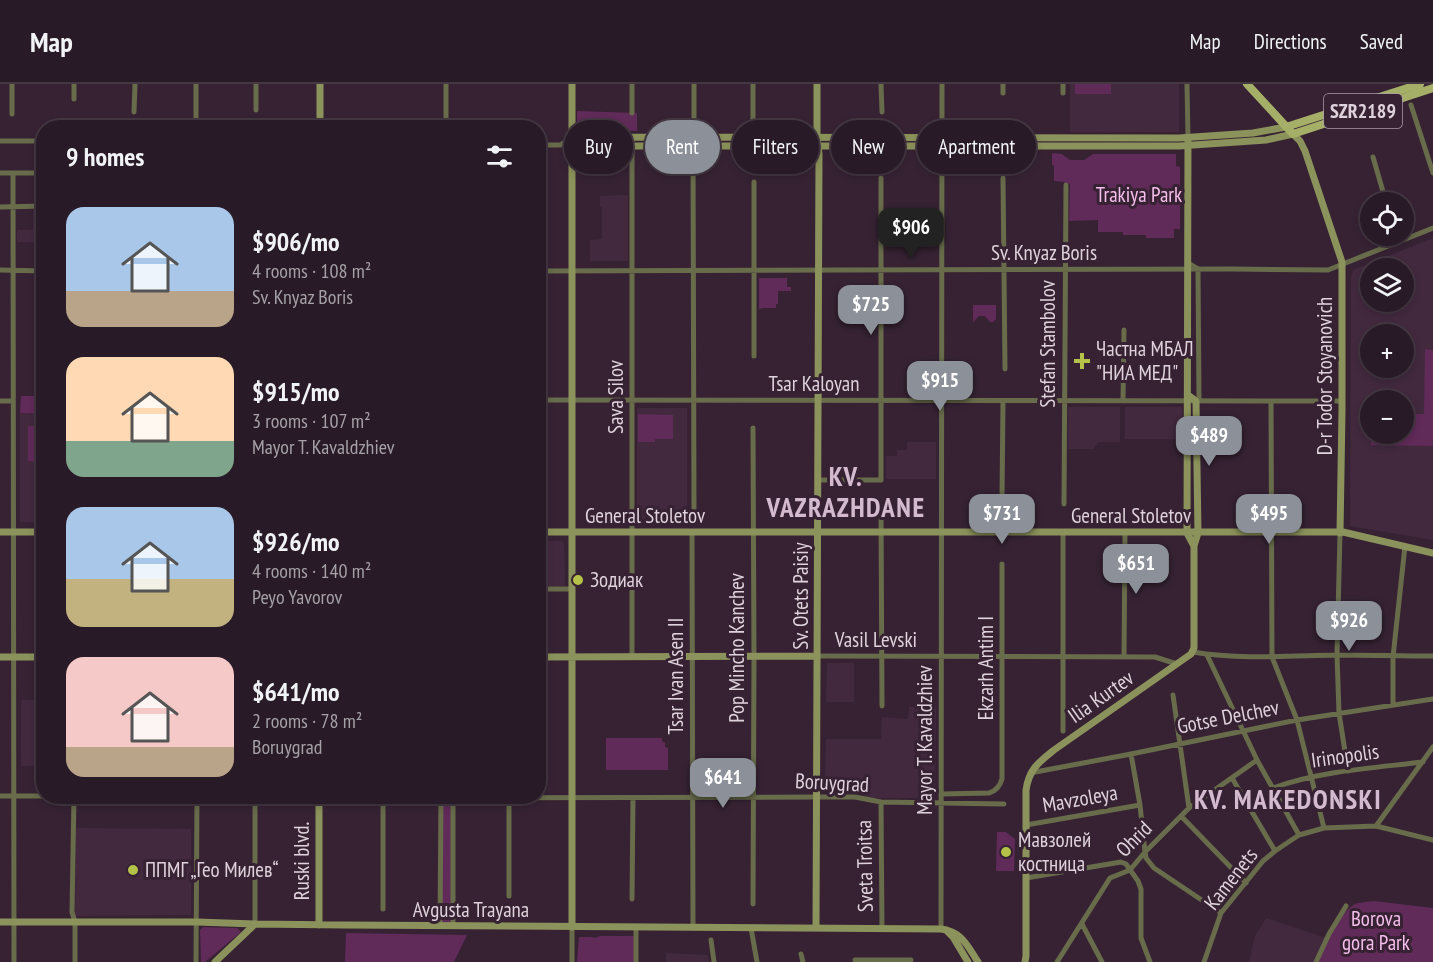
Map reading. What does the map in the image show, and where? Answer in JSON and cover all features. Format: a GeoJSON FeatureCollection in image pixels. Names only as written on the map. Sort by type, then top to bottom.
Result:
{"type":"FeatureCollection","features":[{"type":"Feature","properties":{"kind":"main road"},"geometry":{"type":"LineString","coordinates":[[1247,84],[1293,134]]}},
{"type":"Feature","properties":{"kind":"main road","name":"SZR2189"},"geometry":{"type":"LineString","coordinates":[[1286,127],[1403,87],[1420,84]]}},
{"type":"Feature","properties":{"kind":"main road","name":"SZR2189"},"geometry":{"type":"LineString","coordinates":[[1293,134],[1433,88]]}},
{"type":"Feature","properties":{"kind":"street"},"geometry":{"type":"LineString","coordinates":[[12,84],[12,114]]}},
{"type":"Feature","properties":{"kind":"street"},"geometry":{"type":"LineString","coordinates":[[74,84],[74,99]]}},
{"type":"Feature","properties":{"kind":"street"},"geometry":{"type":"LineString","coordinates":[[134,112],[135,84]]}},
{"type":"Feature","properties":{"kind":"street"},"geometry":{"type":"LineString","coordinates":[[196,84],[196,120]]}},
{"type":"Feature","properties":{"kind":"street"},"geometry":{"type":"LineString","coordinates":[[256,84],[256,110]]}},
{"type":"Feature","properties":{"kind":"street"},"geometry":{"type":"LineString","coordinates":[[320,84],[320,120]]}},
{"type":"Feature","properties":{"kind":"street"},"geometry":{"type":"LineString","coordinates":[[446,84],[446,120]]}},
{"type":"Feature","properties":{"kind":"street"},"geometry":{"type":"LineString","coordinates":[[572,84],[572,120]]}},
{"type":"Feature","properties":{"kind":"street"},"geometry":{"type":"LineString","coordinates":[[632,84],[632,112]]}},
{"type":"Feature","properties":{"kind":"street"},"geometry":{"type":"LineString","coordinates":[[694,84],[694,120]]}},
{"type":"Feature","properties":{"kind":"street"},"geometry":{"type":"LineString","coordinates":[[753,84],[753,120]]}},
{"type":"Feature","properties":{"kind":"street","name":"Sv. Otets Paisiy"},"geometry":{"type":"LineString","coordinates":[[817,84],[817,120]]}},
{"type":"Feature","properties":{"kind":"street"},"geometry":{"type":"LineString","coordinates":[[881,84],[882,112]]}},
{"type":"Feature","properties":{"kind":"street","name":"Mayor T. Kavaldzhiev"},"geometry":{"type":"LineString","coordinates":[[942,84],[942,120]]}},
{"type":"Feature","properties":{"kind":"street"},"geometry":{"type":"LineString","coordinates":[[1003,84],[1003,93]]}},
{"type":"Feature","properties":{"kind":"street"},"geometry":{"type":"LineString","coordinates":[[1063,84],[1063,93]]}},
{"type":"Feature","properties":{"kind":"street"},"geometry":{"type":"LineString","coordinates":[[1187,84],[1190,399],[1198,533],[1194,546],[1195,643],[1193,652],[1207,655],[1272,657],[1433,656]]}},
{"type":"Feature","properties":{"kind":"street"},"geometry":{"type":"LineString","coordinates":[[1411,105],[1433,173]]}},
{"type":"Feature","properties":{"kind":"street","name":"SZR2189"},"geometry":{"type":"LineString","coordinates":[[1188,142],[1286,127]]}},
{"type":"Feature","properties":{"kind":"street","name":"SZR2189"},"geometry":{"type":"LineString","coordinates":[[1188,142],[1266,140],[1293,134]]}},
{"type":"Feature","properties":{"kind":"street","name":"D-r Todor Stoyanovich"},"geometry":{"type":"LineString","coordinates":[[1293,134],[1305,151],[1341,258],[1342,401],[1337,655],[1340,713],[1348,771]]}},
{"type":"Feature","properties":{"kind":"street"},"geometry":{"type":"LineString","coordinates":[[819,138],[917,138]]}},
{"type":"Feature","properties":{"kind":"street"},"geometry":{"type":"LineString","coordinates":[[633,142],[732,140]]}},
{"type":"Feature","properties":{"kind":"street"},"geometry":{"type":"LineString","coordinates":[[1036,140],[1188,142]]}},
{"type":"Feature","properties":{"kind":"street"},"geometry":{"type":"LineString","coordinates":[[0,141],[36,141]]}},
{"type":"Feature","properties":{"kind":"street"},"geometry":{"type":"LineString","coordinates":[[1036,144],[1188,142]]}},
{"type":"Feature","properties":{"kind":"street"},"geometry":{"type":"LineString","coordinates":[[546,145],[564,143]]}},
{"type":"Feature","properties":{"kind":"street"},"geometry":{"type":"LineString","coordinates":[[819,147],[917,146]]}},
{"type":"Feature","properties":{"kind":"street"},"geometry":{"type":"LineString","coordinates":[[1372,157],[1383,192]]}},
{"type":"Feature","properties":{"kind":"street"},"geometry":{"type":"LineString","coordinates":[[0,173],[36,173]]}},
{"type":"Feature","properties":{"kind":"street"},"geometry":{"type":"LineString","coordinates":[[13,173],[14,962]]}},
{"type":"Feature","properties":{"kind":"street"},"geometry":{"type":"LineString","coordinates":[[572,174],[572,962]]}},
{"type":"Feature","properties":{"kind":"street","name":"Sava Silov"},"geometry":{"type":"LineString","coordinates":[[632,174],[632,657]]}},
{"type":"Feature","properties":{"kind":"street"},"geometry":{"type":"LineString","coordinates":[[693,174],[694,510]]}},
{"type":"Feature","properties":{"kind":"street","name":"Sv. Otets Paisiy"},"geometry":{"type":"LineString","coordinates":[[816,928],[819,174]]}},
{"type":"Feature","properties":{"kind":"street","name":"Mayor T. Kavaldzhiev"},"geometry":{"type":"LineString","coordinates":[[941,928],[942,174]]}},
{"type":"Feature","properties":{"kind":"street"},"geometry":{"type":"LineString","coordinates":[[818,480],[881,480],[881,178]]}},
{"type":"Feature","properties":{"kind":"street"},"geometry":{"type":"LineString","coordinates":[[1003,178],[1005,369]]}},
{"type":"Feature","properties":{"kind":"street"},"geometry":{"type":"LineString","coordinates":[[754,182],[754,356]]}},
{"type":"Feature","properties":{"kind":"street","name":"Stefan Stambolov"},"geometry":{"type":"LineString","coordinates":[[1064,504],[1066,185]]}},
{"type":"Feature","properties":{"kind":"street"},"geometry":{"type":"LineString","coordinates":[[0,207],[36,206]]}},
{"type":"Feature","properties":{"kind":"street"},"geometry":{"type":"LineString","coordinates":[[1414,236],[1433,228]]}},
{"type":"Feature","properties":{"kind":"street"},"geometry":{"type":"LineString","coordinates":[[1187,266],[1198,269],[1324,271],[1391,246]]}},
{"type":"Feature","properties":{"kind":"street","name":"Sv. Knyaz Boris"},"geometry":{"type":"LineString","coordinates":[[546,272],[1065,270],[1187,266]]}},
{"type":"Feature","properties":{"kind":"street"},"geometry":{"type":"LineString","coordinates":[[1190,399],[1199,399],[1198,269]]}},
{"type":"Feature","properties":{"kind":"street"},"geometry":{"type":"LineString","coordinates":[[0,270],[36,271]]}},
{"type":"Feature","properties":{"kind":"street"},"geometry":{"type":"LineString","coordinates":[[1123,401],[1124,330]]}},
{"type":"Feature","properties":{"kind":"street"},"geometry":{"type":"LineString","coordinates":[[1190,399],[1187,532],[1194,546]]}},
{"type":"Feature","properties":{"kind":"street","name":"Tsar Kaloyan"},"geometry":{"type":"LineString","coordinates":[[546,400],[1123,401],[1190,399],[1342,401]]}},
{"type":"Feature","properties":{"kind":"street"},"geometry":{"type":"LineString","coordinates":[[0,400],[12,401]]}},
{"type":"Feature","properties":{"kind":"street"},"geometry":{"type":"LineString","coordinates":[[1002,498],[1003,401]]}},
{"type":"Feature","properties":{"kind":"street"},"geometry":{"type":"LineString","coordinates":[[1271,401],[1272,657],[1297,720],[1324,828]]}},
{"type":"Feature","properties":{"kind":"street","name":"Pop Mincho Kanchev"},"geometry":{"type":"LineString","coordinates":[[753,428],[753,904]]}},
{"type":"Feature","properties":{"kind":"street"},"geometry":{"type":"LineString","coordinates":[[881,507],[882,706]]}},
{"type":"Feature","properties":{"kind":"street"},"geometry":{"type":"LineString","coordinates":[[0,532],[36,532]]}},
{"type":"Feature","properties":{"kind":"street","name":"General Stoletov"},"geometry":{"type":"LineString","coordinates":[[546,532],[1340,533],[1433,553]]}},
{"type":"Feature","properties":{"kind":"street","name":"Tsar Ivan Asen II"},"geometry":{"type":"LineString","coordinates":[[692,532],[693,928]]}},
{"type":"Feature","properties":{"kind":"street"},"geometry":{"type":"LineString","coordinates":[[1063,532],[1064,731]]}},
{"type":"Feature","properties":{"kind":"street"},"geometry":{"type":"LineString","coordinates":[[1124,657],[1125,532]]}},
{"type":"Feature","properties":{"kind":"street"},"geometry":{"type":"LineString","coordinates":[[1393,705],[1393,657],[1405,546]]}},
{"type":"Feature","properties":{"kind":"street","name":"Ekzarh Antim I"},"geometry":{"type":"LineString","coordinates":[[941,794],[992,792],[1001,784],[1003,772],[1002,564]]}},
{"type":"Feature","properties":{"kind":"street"},"geometry":{"type":"LineString","coordinates":[[546,589],[572,589]]}},
{"type":"Feature","properties":{"kind":"street","name":"Ilia Kurtev"},"geometry":{"type":"LineString","coordinates":[[1030,772],[1054,750],[1193,652]]}},
{"type":"Feature","properties":{"kind":"street"},"geometry":{"type":"LineString","coordinates":[[1207,655],[1257,760],[1299,835]]}},
{"type":"Feature","properties":{"kind":"street"},"geometry":{"type":"LineString","coordinates":[[0,657],[36,657]]}},
{"type":"Feature","properties":{"kind":"street","name":"Vasil Levski"},"geometry":{"type":"LineString","coordinates":[[546,657],[1155,657],[1177,664]]}},
{"type":"Feature","properties":{"kind":"street"},"geometry":{"type":"LineString","coordinates":[[1173,695],[1189,808]]}},
{"type":"Feature","properties":{"kind":"street","name":"Gotse Delchev"},"geometry":{"type":"LineString","coordinates":[[1030,772],[1297,720],[1433,699]]}},
{"type":"Feature","properties":{"kind":"street"},"geometry":{"type":"LineString","coordinates":[[1376,826],[1433,747]]}},
{"type":"Feature","properties":{"kind":"street"},"geometry":{"type":"LineString","coordinates":[[1131,754],[1146,858],[1154,868],[1221,913]]}},
{"type":"Feature","properties":{"kind":"street","name":"Ohrid"},"geometry":{"type":"LineString","coordinates":[[1057,962],[1110,878],[1130,870],[1189,808],[1257,760]]}},
{"type":"Feature","properties":{"kind":"street","name":"Irinopolis"},"geometry":{"type":"LineString","coordinates":[[1273,788],[1311,777],[1423,762]]}},
{"type":"Feature","properties":{"kind":"street"},"geometry":{"type":"LineString","coordinates":[[1025,962],[1026,790],[1030,772]]}},
{"type":"Feature","properties":{"kind":"street"},"geometry":{"type":"LineString","coordinates":[[1232,778],[1275,851]]}},
{"type":"Feature","properties":{"kind":"street"},"geometry":{"type":"LineString","coordinates":[[0,796],[36,796]]}},
{"type":"Feature","properties":{"kind":"street","name":"Boruygrad"},"geometry":{"type":"LineString","coordinates":[[546,798],[817,797],[858,798],[881,802],[1004,804]]}},
{"type":"Feature","properties":{"kind":"street"},"geometry":{"type":"LineString","coordinates":[[632,898],[633,798]]}},
{"type":"Feature","properties":{"kind":"street","name":"Sveta Troitsa"},"geometry":{"type":"LineString","coordinates":[[881,802],[882,928]]}},
{"type":"Feature","properties":{"kind":"street"},"geometry":{"type":"LineString","coordinates":[[74,804],[72,912],[75,922],[75,962]]}},
{"type":"Feature","properties":{"kind":"street"},"geometry":{"type":"LineString","coordinates":[[196,962],[197,804]]}},
{"type":"Feature","properties":{"kind":"street"},"geometry":{"type":"LineString","coordinates":[[215,962],[255,924],[255,804]]}},
{"type":"Feature","properties":{"kind":"street","name":"Ruski blvd."},"geometry":{"type":"LineString","coordinates":[[319,804],[319,925]]}},
{"type":"Feature","properties":{"kind":"street"},"geometry":{"type":"LineString","coordinates":[[383,804],[383,909]]}},
{"type":"Feature","properties":{"kind":"street"},"geometry":{"type":"LineString","coordinates":[[440,926],[441,804]]}},
{"type":"Feature","properties":{"kind":"street"},"geometry":{"type":"LineString","coordinates":[[453,804],[453,926]]}},
{"type":"Feature","properties":{"kind":"street"},"geometry":{"type":"LineString","coordinates":[[509,804],[509,896]]}},
{"type":"Feature","properties":{"kind":"street","name":"Mavzoleya"},"geometry":{"type":"LineString","coordinates":[[1026,825],[1140,805]]}},
{"type":"Feature","properties":{"kind":"street"},"geometry":{"type":"LineString","coordinates":[[1181,816],[1246,883]]}},
{"type":"Feature","properties":{"kind":"street","name":"Kamenets"},"geometry":{"type":"LineString","coordinates":[[1204,962],[1221,913],[1263,861],[1299,835],[1324,828],[1376,826],[1433,840]]}},
{"type":"Feature","properties":{"kind":"street"},"geometry":{"type":"LineString","coordinates":[[1026,878],[1121,862],[1126,864],[1141,889],[1141,938],[1150,962]]}},
{"type":"Feature","properties":{"kind":"street"},"geometry":{"type":"LineString","coordinates":[[1316,962],[1346,906]]}},
{"type":"Feature","properties":{"kind":"street","name":"Avgusta Trayana"},"geometry":{"type":"LineString","coordinates":[[0,922],[941,928]]}},
{"type":"Feature","properties":{"kind":"street"},"geometry":{"type":"LineString","coordinates":[[1082,924],[1102,962]]}},
{"type":"Feature","properties":{"kind":"street"},"geometry":{"type":"LineString","coordinates":[[636,927],[636,962]]}},
{"type":"Feature","properties":{"kind":"street"},"geometry":{"type":"LineString","coordinates":[[752,928],[757,962]]}},
{"type":"Feature","properties":{"kind":"street"},"geometry":{"type":"LineString","coordinates":[[941,928],[952,936],[969,962]]}},
{"type":"Feature","properties":{"kind":"street"},"geometry":{"type":"LineString","coordinates":[[941,928],[959,935],[978,962]]}},
{"type":"Feature","properties":{"kind":"street"},"geometry":{"type":"LineString","coordinates":[[711,940],[714,962]]}},
{"type":"Feature","properties":{"kind":"street"},"geometry":{"type":"LineString","coordinates":[[801,954],[803,962]]}},
{"type":"Feature","properties":{"kind":"street"},"geometry":{"type":"LineString","coordinates":[[855,960],[911,960]]}},
{"type":"Feature","properties":{"kind":"shaded area"},"geometry":{"type":"Polygon","coordinates":[[[1070,84],[1179,84],[1179,132],[1070,132],[1070,84]]]}},
{"type":"Feature","properties":{"kind":"shaded area"},"geometry":{"type":"Polygon","coordinates":[[[628,195],[628,261],[590,261],[590,240],[602,239],[600,196],[628,195]]]}},
{"type":"Feature","properties":{"kind":"shaded area"},"geometry":{"type":"Polygon","coordinates":[[[33,212],[36,212],[36,243],[17,242],[17,230],[33,230],[33,212]]]}},
{"type":"Feature","properties":{"kind":"shaded area"},"geometry":{"type":"Polygon","coordinates":[[[1433,238],[1433,540],[1350,526],[1351,278],[1353,270],[1360,267],[1360,312],[1414,312],[1414,258],[1383,258],[1433,238]]]}},
{"type":"Feature","properties":{"kind":"shaded area"},"geometry":{"type":"Polygon","coordinates":[[[1068,407],[1120,407],[1120,442],[1098,442],[1094,449],[1068,449],[1068,407]]]}},
{"type":"Feature","properties":{"kind":"shaded area"},"geometry":{"type":"Polygon","coordinates":[[[1125,407],[1182,407],[1183,439],[1125,439],[1125,407]]]}},
{"type":"Feature","properties":{"kind":"shaded area"},"geometry":{"type":"Polygon","coordinates":[[[637,408],[687,408],[687,523],[637,523],[637,408]]]}},
{"type":"Feature","properties":{"kind":"shaded area"},"geometry":{"type":"Polygon","coordinates":[[[20,413],[36,413],[36,523],[20,522],[20,413]]]}},
{"type":"Feature","properties":{"kind":"shaded area"},"geometry":{"type":"Polygon","coordinates":[[[907,442],[936,442],[936,479],[886,479],[886,456],[897,456],[897,450],[907,450],[907,442]]]}},
{"type":"Feature","properties":{"kind":"shaded area"},"geometry":{"type":"Polygon","coordinates":[[[546,541],[564,543],[565,586],[546,586],[546,541]]]}},
{"type":"Feature","properties":{"kind":"shaded area"},"geometry":{"type":"Polygon","coordinates":[[[827,663],[854,663],[854,702],[826,702],[827,663]]]}},
{"type":"Feature","properties":{"kind":"shaded area"},"geometry":{"type":"Polygon","coordinates":[[[21,700],[36,700],[36,766],[21,766],[21,700]]]}},
{"type":"Feature","properties":{"kind":"shaded area"},"geometry":{"type":"Polygon","coordinates":[[[909,707],[936,707],[935,798],[865,798],[864,790],[825,790],[826,739],[881,739],[882,717],[908,719],[909,707]]]}},
{"type":"Feature","properties":{"kind":"shaded area","name":"ППМГ „Гео Милев“"},"geometry":{"type":"Polygon","coordinates":[[[76,828],[191,829],[191,915],[75,916],[76,828]]]}},
{"type":"Feature","properties":{"kind":"shaded area"},"geometry":{"type":"Polygon","coordinates":[[[1266,918],[1329,939],[1321,962],[1249,962],[1255,936],[1266,918]]]}},
{"type":"Feature","properties":{"kind":"shaded area"},"geometry":{"type":"Polygon","coordinates":[[[666,953],[708,955],[709,962],[666,962],[666,953]]]}},
{"type":"Feature","properties":{"kind":"green space"},"geometry":{"type":"Polygon","coordinates":[[[1075,84],[1111,84],[1111,94],[1075,94],[1075,84]]]}},
{"type":"Feature","properties":{"kind":"green space"},"geometry":{"type":"Polygon","coordinates":[[[577,111],[637,113],[637,131],[633,131],[633,120],[577,120],[577,111]]]}},
{"type":"Feature","properties":{"kind":"green space","name":"Trakiya Park"},"geometry":{"type":"Polygon","coordinates":[[[1052,153],[1062,154],[1070,160],[1084,160],[1093,154],[1176,154],[1176,166],[1180,167],[1180,229],[1174,229],[1174,238],[1146,238],[1146,235],[1123,235],[1123,232],[1098,232],[1098,220],[1069,221],[1070,184],[1054,181],[1052,153]]]}},
{"type":"Feature","properties":{"kind":"green space"},"geometry":{"type":"Polygon","coordinates":[[[759,278],[787,278],[787,287],[791,287],[791,291],[778,291],[776,308],[759,309],[759,278]]]}},
{"type":"Feature","properties":{"kind":"green space"},"geometry":{"type":"Polygon","coordinates":[[[973,305],[996,305],[996,319],[990,322],[985,316],[979,316],[973,322],[973,305]]]}},
{"type":"Feature","properties":{"kind":"green space"},"geometry":{"type":"Polygon","coordinates":[[[1425,349],[1433,350],[1433,446],[1371,445],[1414,444],[1414,414],[1424,414],[1425,349]]]}},
{"type":"Feature","properties":{"kind":"green space"},"geometry":{"type":"Polygon","coordinates":[[[21,396],[36,396],[36,413],[20,413],[21,396]]]}},
{"type":"Feature","properties":{"kind":"green space"},"geometry":{"type":"Polygon","coordinates":[[[638,414],[673,415],[673,439],[638,442],[638,414]]]}},
{"type":"Feature","properties":{"kind":"green space"},"geometry":{"type":"Polygon","coordinates":[[[28,426],[36,426],[36,462],[28,461],[28,426]]]}},
{"type":"Feature","properties":{"kind":"green space"},"geometry":{"type":"Polygon","coordinates":[[[606,738],[662,738],[665,747],[668,748],[668,770],[606,770],[606,738]]]}},
{"type":"Feature","properties":{"kind":"green space"},"geometry":{"type":"Polygon","coordinates":[[[441,804],[453,804],[453,926],[440,926],[441,804]]]}},
{"type":"Feature","properties":{"kind":"green space","name":"Мавзолей костница"},"geometry":{"type":"Polygon","coordinates":[[[997,832],[1006,832],[1015,839],[1014,871],[996,871],[997,832]]]}},
{"type":"Feature","properties":{"kind":"green space","name":"Borova gora Park"},"geometry":{"type":"Polygon","coordinates":[[[1374,901],[1433,908],[1433,962],[1318,962],[1333,930],[1349,908],[1357,903],[1374,901]]]}},
{"type":"Feature","properties":{"kind":"green space"},"geometry":{"type":"Polygon","coordinates":[[[203,927],[237,928],[241,932],[205,962],[201,962],[200,930],[203,927]]]}},
{"type":"Feature","properties":{"kind":"green space"},"geometry":{"type":"Polygon","coordinates":[[[346,933],[467,935],[454,962],[345,962],[346,933]]]}},
{"type":"Feature","properties":{"kind":"green space"},"geometry":{"type":"Polygon","coordinates":[[[634,936],[634,962],[577,962],[579,937],[634,936]]]}},
{"type":"Feature","properties":{"kind":"place","name":"Частна МБАЛ \"НИА МЕД\""},"geometry":{"type":"Point","coordinates":[1082,361]}},
{"type":"Feature","properties":{"kind":"place","name":"Зодиак"},"geometry":{"type":"Point","coordinates":[578,580]}},
{"type":"Feature","properties":{"kind":"place","name":"Мавзолей костница"},"geometry":{"type":"Point","coordinates":[1006,852]}},
{"type":"Feature","properties":{"kind":"place","name":"ППМГ „Гео Милев“"},"geometry":{"type":"Point","coordinates":[133,870]}},
{"type":"Feature","properties":{"kind":"district","name":"KV. VAZRAZHDANE"},"geometry":{"type":"Point","coordinates":[846,492]}},
{"type":"Feature","properties":{"kind":"district","name":"KV. MAKEDONSKI"},"geometry":{"type":"Point","coordinates":[1288,800]}}]}
